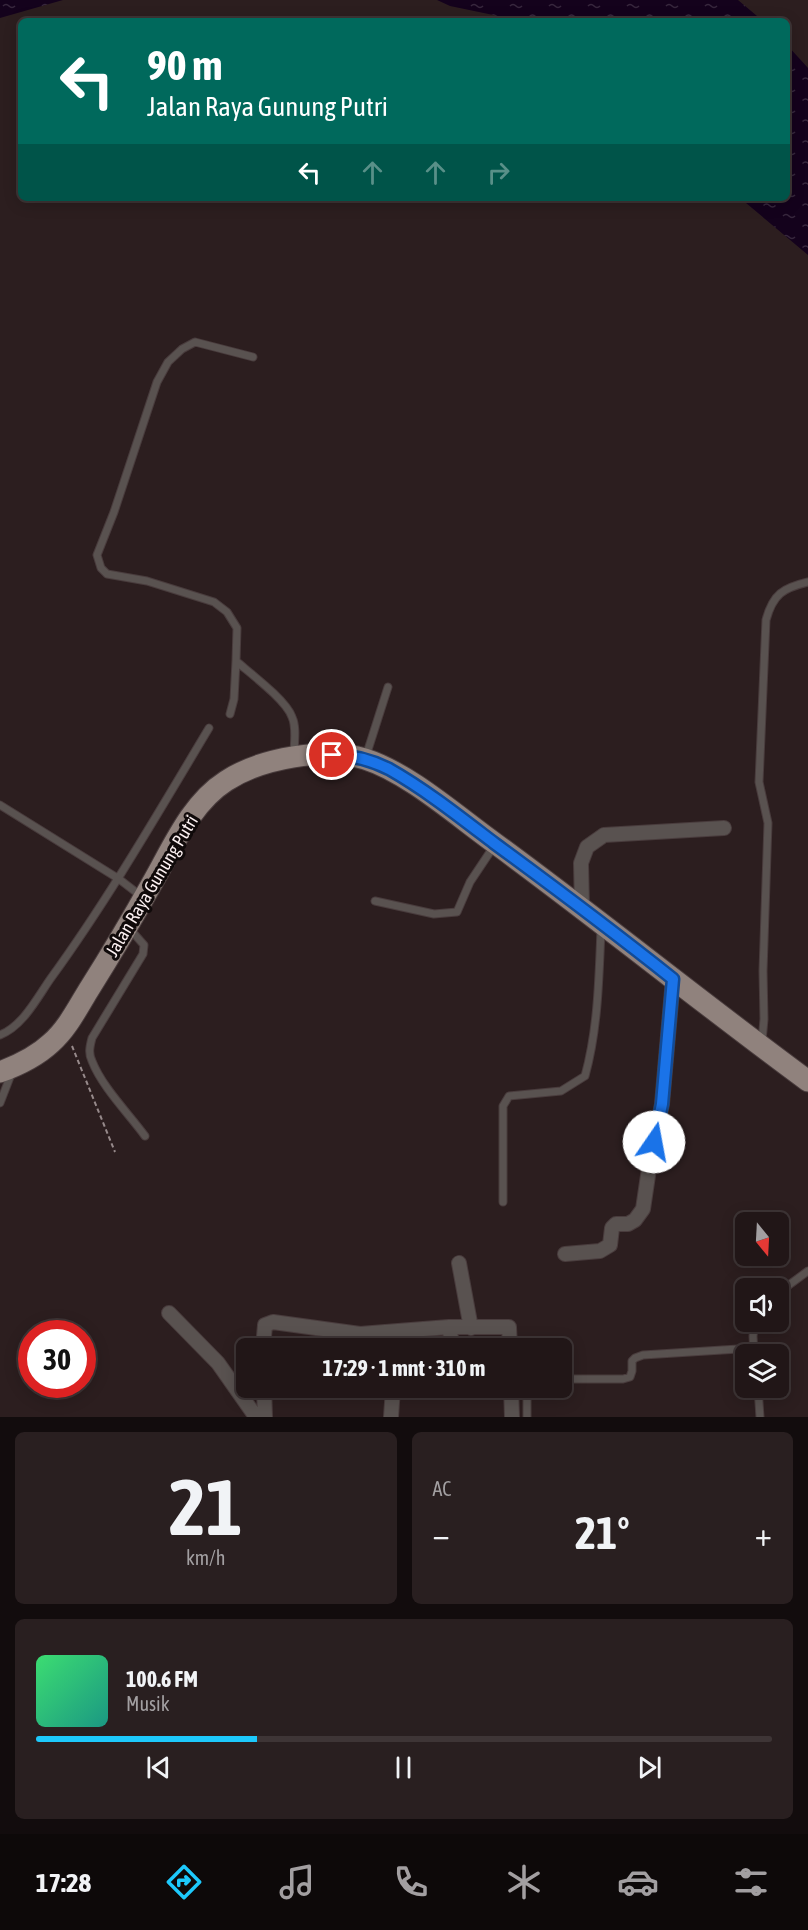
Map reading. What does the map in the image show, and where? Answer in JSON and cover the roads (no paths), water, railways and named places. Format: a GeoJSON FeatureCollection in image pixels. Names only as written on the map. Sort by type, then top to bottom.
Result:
{"type":"FeatureCollection","features":[{"type":"Feature","properties":{"kind":"main road","name":"Jalan Raya Gunung Putri"},"geometry":{"type":"LineString","coordinates":[[7,1070],[33,1057],[65,1028],[128,927],[188,820],[208,796],[225,781],[262,765],[294,757],[344,755],[365,759],[388,769],[424,792],[582,907],[808,1081]]}},
{"type":"Feature","properties":{"kind":"street"},"geometry":{"type":"LineString","coordinates":[[582,907],[580,863],[587,847],[604,835],[724,828]]}},
{"type":"Feature","properties":{"kind":"street"},"geometry":{"type":"LineString","coordinates":[[565,1254],[600,1251],[610,1245],[612,1228],[616,1224],[628,1224],[635,1220],[643,1209],[662,1104],[673,979]]}},
{"type":"Feature","properties":{"kind":"street"},"geometry":{"type":"LineString","coordinates":[[459,1263],[471,1328]]}},
{"type":"Feature","properties":{"kind":"street"},"geometry":{"type":"LineString","coordinates":[[169,1313],[218,1363],[256,1417]]}},
{"type":"Feature","properties":{"kind":"street"},"geometry":{"type":"LineString","coordinates":[[264,1338],[265,1325],[273,1322],[360,1334],[449,1328],[509,1327],[510,1338]]}},
{"type":"Feature","properties":{"kind":"street"},"geometry":{"type":"LineString","coordinates":[[449,1328],[451,1338]]}},
{"type":"Feature","properties":{"kind":"street"},"geometry":{"type":"LineString","coordinates":[[264,1398],[265,1417]]}},
{"type":"Feature","properties":{"kind":"street"},"geometry":{"type":"LineString","coordinates":[[391,1417],[392,1398]]}},
{"type":"Feature","properties":{"kind":"street"},"geometry":{"type":"LineString","coordinates":[[511,1398],[512,1417]]}},
{"type":"Feature","properties":{"kind":"lane"},"geometry":{"type":"LineString","coordinates":[[231,714],[234,699],[237,628],[228,612],[214,602],[147,581],[107,574],[101,568],[97,555],[114,512],[157,382],[168,362],[182,349],[195,342],[253,357]]}},
{"type":"Feature","properties":{"kind":"lane"},"geometry":{"type":"LineString","coordinates":[[761,1046],[764,1019],[763,971],[768,823],[759,782],[766,620],[770,605],[785,588],[808,582]]}},
{"type":"Feature","properties":{"kind":"lane"},"geometry":{"type":"LineString","coordinates":[[236,661],[284,704],[292,717],[295,732],[294,757]]}},
{"type":"Feature","properties":{"kind":"lane"},"geometry":{"type":"LineString","coordinates":[[365,759],[388,687]]}},
{"type":"Feature","properties":{"kind":"lane"},"geometry":{"type":"LineString","coordinates":[[0,1035],[9,1031],[21,1019],[74,947],[119,879],[209,728]]}},
{"type":"Feature","properties":{"kind":"lane"},"geometry":{"type":"LineString","coordinates":[[0,805],[119,879],[144,898]]}},
{"type":"Feature","properties":{"kind":"lane"},"geometry":{"type":"LineString","coordinates":[[375,902],[434,914],[457,912],[470,882],[495,844]]}},
{"type":"Feature","properties":{"kind":"lane"},"geometry":{"type":"LineString","coordinates":[[503,1202],[503,1106],[508,1096],[561,1091],[585,1076],[590,1058],[599,982],[601,922]]}},
{"type":"Feature","properties":{"kind":"lane"},"geometry":{"type":"LineString","coordinates":[[128,927],[144,945],[143,954],[92,1038],[90,1053],[92,1062],[105,1083],[146,1136]]}},
{"type":"Feature","properties":{"kind":"lane"},"geometry":{"type":"LineString","coordinates":[[0,1103],[7,1070]]}},
{"type":"Feature","properties":{"kind":"lane"},"geometry":{"type":"LineString","coordinates":[[789,1285],[808,1271]]}},
{"type":"Feature","properties":{"kind":"lane"},"geometry":{"type":"LineString","coordinates":[[572,1378],[622,1379],[630,1377],[632,1361],[643,1355],[735,1353]]}},
{"type":"Feature","properties":{"kind":"lane"},"geometry":{"type":"LineString","coordinates":[[527,1398],[527,1417]]}},
{"type":"Feature","properties":{"kind":"lane"},"geometry":{"type":"LineString","coordinates":[[759,1398],[760,1417]]}},
{"type":"Feature","properties":{"kind":"water"},"geometry":{"type":"Polygon","coordinates":[[[0,0],[63,0],[0,18],[0,0]]]}},
{"type":"Feature","properties":{"kind":"water"},"geometry":{"type":"Polygon","coordinates":[[[437,0],[738,0],[759,18],[508,18],[450,6],[437,0]]]}},
{"type":"Feature","properties":{"kind":"water"},"geometry":{"type":"Polygon","coordinates":[[[790,48],[808,68],[808,255],[744,201],[790,201],[790,48]]]}}]}
